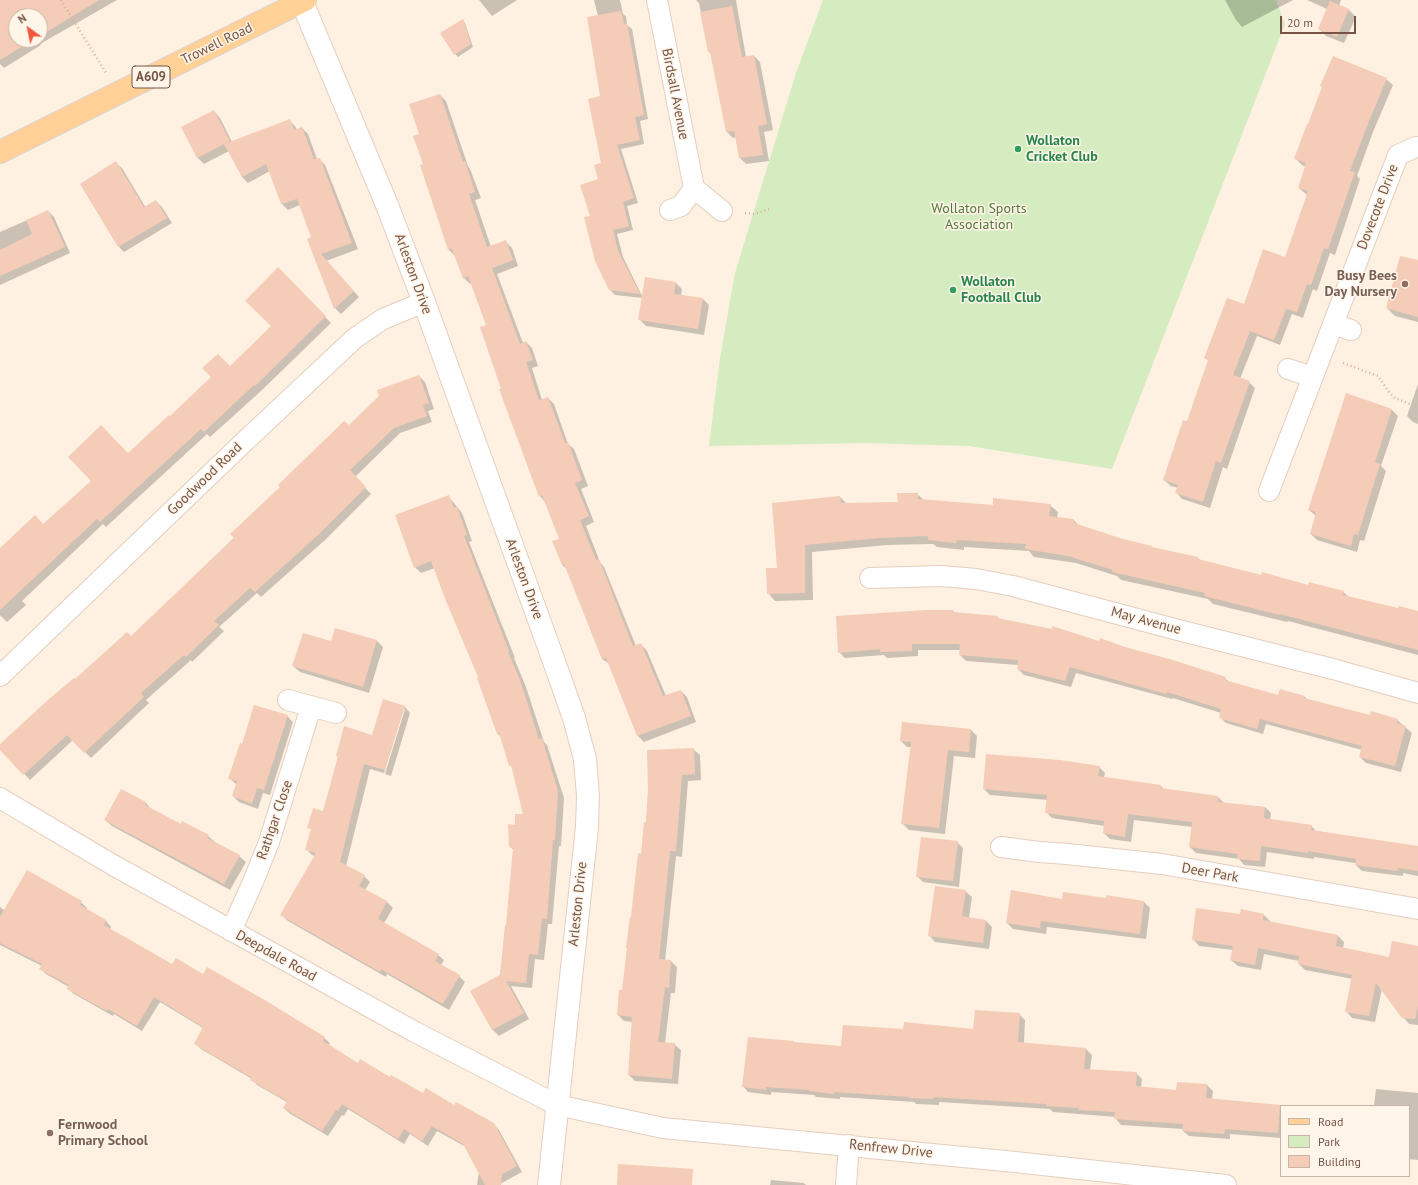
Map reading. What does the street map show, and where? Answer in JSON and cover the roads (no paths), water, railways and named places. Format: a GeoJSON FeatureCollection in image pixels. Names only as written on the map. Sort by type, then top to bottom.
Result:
{"type":"FeatureCollection","features":[{"type":"Feature","properties":{"kind":"main road","name":"Trowell Road"},"geometry":{"type":"LineString","coordinates":[[0,152],[304,1]]}},
{"type":"Feature","properties":{"kind":"street","name":"Birdsall Avenue"},"geometry":{"type":"LineString","coordinates":[[657,0],[694,188]]}},
{"type":"Feature","properties":{"kind":"street","name":"Arleston Drive"},"geometry":{"type":"LineString","coordinates":[[304,1],[387,205],[424,302],[561,681],[574,718],[585,758],[588,785],[587,827],[549,1185]]}},
{"type":"Feature","properties":{"kind":"street","name":"Dovecote Drive"},"geometry":{"type":"LineString","coordinates":[[1269,491],[1322,355],[1342,327],[1398,155],[1418,147]]}},
{"type":"Feature","properties":{"kind":"street"},"geometry":{"type":"LineString","coordinates":[[670,210],[681,206],[694,188],[722,211]]}},
{"type":"Feature","properties":{"kind":"street","name":"Goodwood Road"},"geometry":{"type":"LineString","coordinates":[[0,676],[355,338],[383,320],[424,302]]}},
{"type":"Feature","properties":{"kind":"street"},"geometry":{"type":"LineString","coordinates":[[1288,368],[1313,377]]}},
{"type":"Feature","properties":{"kind":"street","name":"May Avenue"},"geometry":{"type":"LineString","coordinates":[[870,578],[942,576],[976,579],[1012,586],[1333,669],[1418,694]]}},
{"type":"Feature","properties":{"kind":"street"},"geometry":{"type":"LineString","coordinates":[[288,700],[336,713]]}},
{"type":"Feature","properties":{"kind":"street","name":"Rathgar Close"},"geometry":{"type":"LineString","coordinates":[[231,931],[269,842],[311,707]]}},
{"type":"Feature","properties":{"kind":"street","name":"Deepdale Road"},"geometry":{"type":"LineString","coordinates":[[0,798],[113,865],[231,931],[415,1032],[557,1105]]}},
{"type":"Feature","properties":{"kind":"street","name":"Deer Park"},"geometry":{"type":"LineString","coordinates":[[1001,847],[1162,864],[1418,909]]}},
{"type":"Feature","properties":{"kind":"street","name":"Renfrew Drive"},"geometry":{"type":"LineString","coordinates":[[557,1105],[663,1128],[1015,1162],[1073,1177],[1226,1185]]}},
{"type":"Feature","properties":{"kind":"street"},"geometry":{"type":"LineString","coordinates":[[846,1185],[849,1145]]}},
{"type":"Feature","properties":{"kind":"place","name":"Wollaton Cricket Club"},"geometry":{"type":"Point","coordinates":[1018,149]}},
{"type":"Feature","properties":{"kind":"place","name":"Busy Bees Day Nursery"},"geometry":{"type":"Point","coordinates":[1405,284]}},
{"type":"Feature","properties":{"kind":"place","name":"Wollaton Football Club"},"geometry":{"type":"Point","coordinates":[953,290]}},
{"type":"Feature","properties":{"kind":"place","name":"Fernwood Primary School"},"geometry":{"type":"Point","coordinates":[50,1133]}},
{"type":"Feature","properties":{"kind":"park label","name":"Wollaton Sports Association"},"geometry":{"type":"Point","coordinates":[979,218]}}]}
